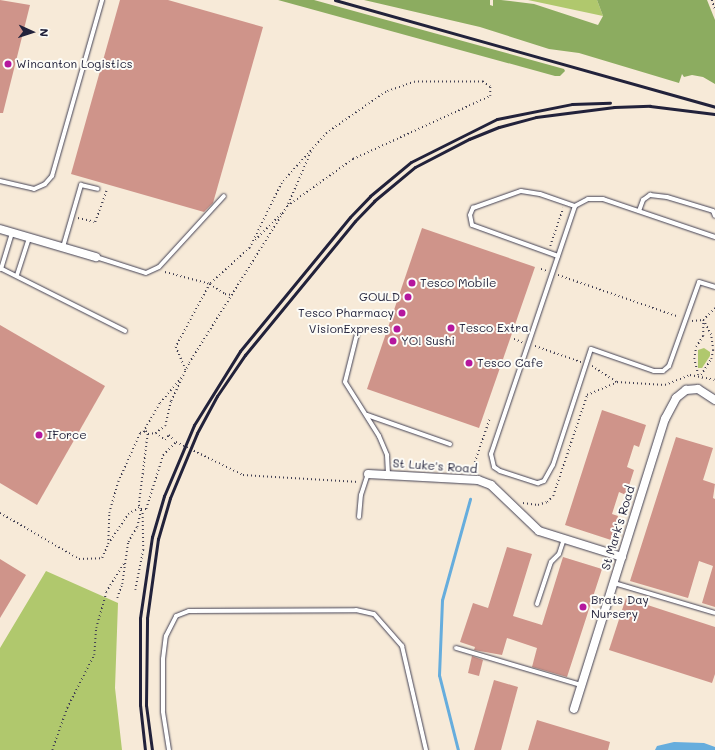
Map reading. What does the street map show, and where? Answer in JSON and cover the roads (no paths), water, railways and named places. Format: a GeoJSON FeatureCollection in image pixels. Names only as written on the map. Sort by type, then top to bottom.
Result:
{"type":"FeatureCollection","features":[{"type":"Feature","properties":{"kind":"street"},"geometry":{"type":"LineString","coordinates":[[0,229],[96,256]]}},
{"type":"Feature","properties":{"kind":"street","name":"St Mark's Road"},"geometry":{"type":"LineString","coordinates":[[574,709],[665,419],[673,402],[686,390],[698,389],[715,400]]}},
{"type":"Feature","properties":{"kind":"street","name":"St Luke's Road"},"geometry":{"type":"LineString","coordinates":[[368,474],[471,479],[491,485],[539,531],[622,557]]}},
{"type":"Feature","properties":{"kind":"lane"},"geometry":{"type":"LineString","coordinates":[[0,181],[34,189],[46,184],[52,176],[102,0]]}},
{"type":"Feature","properties":{"kind":"lane"},"geometry":{"type":"LineString","coordinates":[[64,247],[81,185],[98,189]]}},
{"type":"Feature","properties":{"kind":"lane"},"geometry":{"type":"LineString","coordinates":[[558,256],[472,225],[470,215],[473,208],[521,191],[540,194],[575,206]]}},
{"type":"Feature","properties":{"kind":"lane"},"geometry":{"type":"LineString","coordinates":[[639,211],[643,200],[650,195],[667,197],[712,211],[715,216]]}},
{"type":"Feature","properties":{"kind":"lane"},"geometry":{"type":"LineString","coordinates":[[96,256],[146,273],[156,268],[224,196]]}},
{"type":"Feature","properties":{"kind":"lane"},"geometry":{"type":"LineString","coordinates":[[715,238],[603,199],[588,199],[575,206],[491,454],[494,467],[500,471],[538,483],[549,476],[591,349],[654,371],[663,371],[669,366],[698,282],[715,287]]}},
{"type":"Feature","properties":{"kind":"lane"},"geometry":{"type":"LineString","coordinates":[[12,233],[0,268],[17,275],[125,331]]}},
{"type":"Feature","properties":{"kind":"lane"},"geometry":{"type":"LineString","coordinates":[[17,275],[30,238]]}},
{"type":"Feature","properties":{"kind":"lane"},"geometry":{"type":"LineString","coordinates":[[358,334],[345,382],[380,436],[387,455],[388,475]]}},
{"type":"Feature","properties":{"kind":"lane"},"geometry":{"type":"LineString","coordinates":[[366,415],[450,444]]}},
{"type":"Feature","properties":{"kind":"lane"},"geometry":{"type":"LineString","coordinates":[[359,517],[361,495],[368,474]]}},
{"type":"Feature","properties":{"kind":"lane"},"geometry":{"type":"LineString","coordinates":[[537,604],[551,562],[559,554],[564,539]]}},
{"type":"Feature","properties":{"kind":"lane"},"geometry":{"type":"LineString","coordinates":[[614,583],[715,613]]}},
{"type":"Feature","properties":{"kind":"lane"},"geometry":{"type":"LineString","coordinates":[[169,750],[163,711],[164,659],[166,636],[176,616],[189,611],[356,610],[374,614],[402,646],[426,750]]}},
{"type":"Feature","properties":{"kind":"lane"},"geometry":{"type":"LineString","coordinates":[[456,648],[582,685]]}},
{"type":"Feature","properties":{"kind":"water"},"geometry":{"type":"Polygon","coordinates":[[[674,742],[704,743],[715,747],[715,750],[655,750],[657,746],[674,742]]]}},
{"type":"Feature","properties":{"kind":"waterway"},"geometry":{"type":"LineString","coordinates":[[458,750],[439,675],[442,600],[470,499]]}},
{"type":"Feature","properties":{"kind":"railway"},"geometry":{"type":"LineString","coordinates":[[335,0],[715,107]]}},
{"type":"Feature","properties":{"kind":"railway"},"geometry":{"type":"LineString","coordinates":[[145,750],[140,705],[140,618],[152,537],[164,496],[194,425],[240,351],[350,217],[370,196],[411,162],[497,119],[572,104],[610,103]]}},
{"type":"Feature","properties":{"kind":"railway"},"geometry":{"type":"LineString","coordinates":[[152,750],[146,705],[147,618],[158,539],[170,498],[197,433],[217,396],[245,355],[355,221],[374,201],[415,167],[469,139],[499,127],[536,117],[614,107],[650,106],[715,114]]}},
{"type":"Feature","properties":{"kind":"place","name":"Wincanton Logistics"},"geometry":{"type":"Point","coordinates":[8,64]}},
{"type":"Feature","properties":{"kind":"place","name":"Tesco Mobile"},"geometry":{"type":"Point","coordinates":[412,283]}},
{"type":"Feature","properties":{"kind":"place","name":"GOULD"},"geometry":{"type":"Point","coordinates":[408,297]}},
{"type":"Feature","properties":{"kind":"place","name":"Tesco Pharmacy"},"geometry":{"type":"Point","coordinates":[402,313]}},
{"type":"Feature","properties":{"kind":"place","name":"Tesco Extra"},"geometry":{"type":"Point","coordinates":[451,328]}},
{"type":"Feature","properties":{"kind":"place","name":"VisionExpress"},"geometry":{"type":"Point","coordinates":[397,329]}},
{"type":"Feature","properties":{"kind":"place","name":"YO! Sushi"},"geometry":{"type":"Point","coordinates":[393,341]}},
{"type":"Feature","properties":{"kind":"place","name":"Tesco Cafe"},"geometry":{"type":"Point","coordinates":[469,363]}},
{"type":"Feature","properties":{"kind":"place","name":"IForce"},"geometry":{"type":"Point","coordinates":[39,435]}},
{"type":"Feature","properties":{"kind":"place","name":"Brats Day Nursery"},"geometry":{"type":"Point","coordinates":[583,607]}}]}
